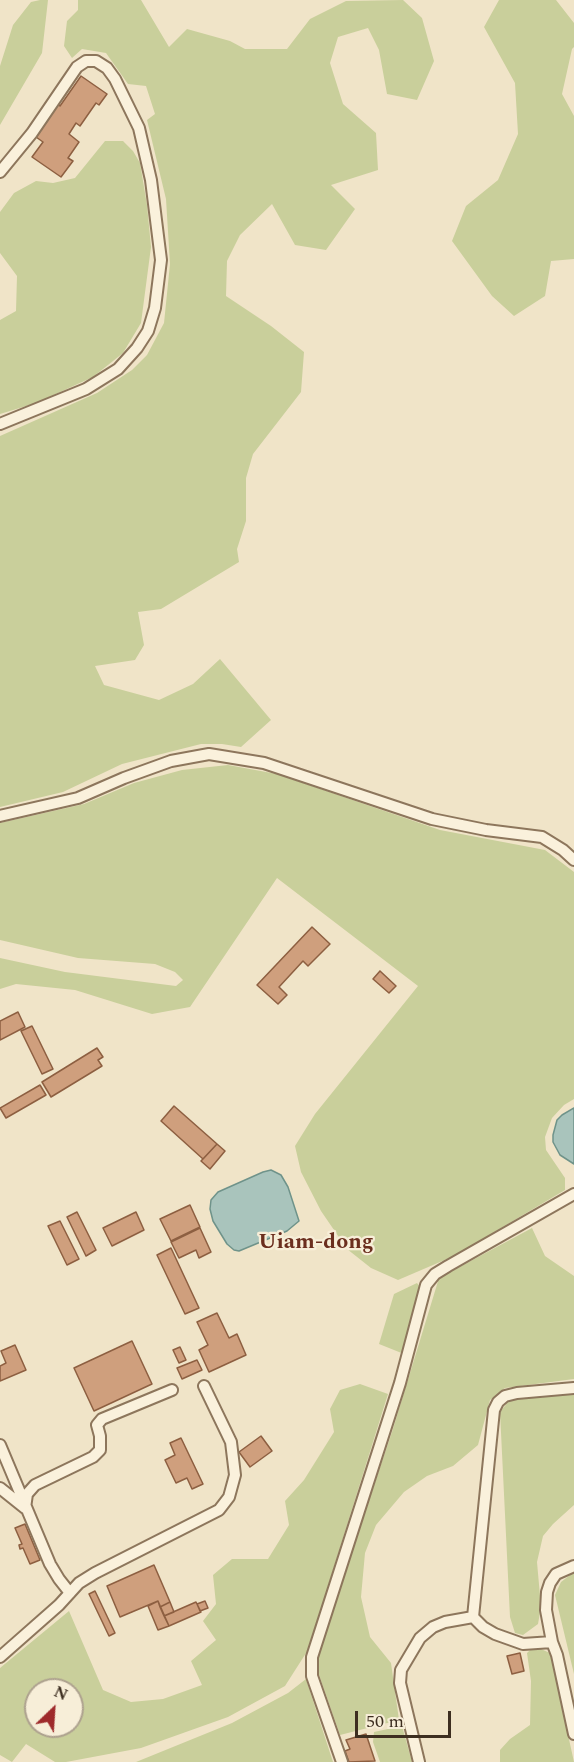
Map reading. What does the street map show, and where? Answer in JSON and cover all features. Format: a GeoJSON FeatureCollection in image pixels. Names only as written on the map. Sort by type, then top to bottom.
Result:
{"type":"FeatureCollection","features":[{"type":"Feature","properties":{"kind":"street"},"geometry":{"type":"LineString","coordinates":[[0,172],[32,133],[77,67],[86,61],[96,61],[107,68],[115,79],[139,128],[151,180],[161,260],[155,308],[148,331],[137,348],[118,369],[86,389],[0,424]]}},
{"type":"Feature","properties":{"kind":"street"},"geometry":{"type":"LineString","coordinates":[[0,816],[78,798],[171,761],[209,754],[264,763],[432,819],[486,830],[542,837],[574,860]]}},
{"type":"Feature","properties":{"kind":"street"},"geometry":{"type":"LineString","coordinates":[[342,1762],[312,1676],[312,1657],[400,1383],[426,1285],[441,1270],[574,1194]]}},
{"type":"Feature","properties":{"kind":"street"},"geometry":{"type":"LineString","coordinates":[[0,1657],[79,1583],[219,1510],[229,1497],[235,1475],[231,1442],[204,1386]]}},
{"type":"Feature","properties":{"kind":"street"},"geometry":{"type":"LineString","coordinates":[[473,1617],[494,1410],[505,1396],[574,1388]]}},
{"type":"Feature","properties":{"kind":"street"},"geometry":{"type":"LineString","coordinates":[[25,1508],[27,1494],[35,1485],[93,1457],[100,1450],[97,1425],[102,1419],[172,1390]]}},
{"type":"Feature","properties":{"kind":"street"},"geometry":{"type":"LineString","coordinates":[[0,1444],[50,1564],[70,1593]]}},
{"type":"Feature","properties":{"kind":"street"},"geometry":{"type":"LineString","coordinates":[[0,1488],[25,1508]]}},
{"type":"Feature","properties":{"kind":"street"},"geometry":{"type":"LineString","coordinates":[[574,1566],[556,1574],[550,1583],[546,1610],[574,1734]]}},
{"type":"Feature","properties":{"kind":"street"},"geometry":{"type":"LineString","coordinates":[[473,1617],[495,1634],[523,1644],[552,1642]]}},
{"type":"Feature","properties":{"kind":"street"},"geometry":{"type":"LineString","coordinates":[[419,1762],[400,1683],[401,1670],[420,1638],[433,1627],[445,1622],[473,1617]]}},
{"type":"Feature","properties":{"kind":"green space"},"geometry":{"type":"Polygon","coordinates":[[[48,0],[42,53],[0,125],[0,66],[13,25],[31,2],[48,0]]]}},
{"type":"Feature","properties":{"kind":"green space"},"geometry":{"type":"Polygon","coordinates":[[[78,0],[141,0],[169,47],[187,29],[230,41],[245,49],[287,49],[310,19],[346,1],[403,0],[422,18],[434,61],[417,100],[387,94],[379,50],[368,28],[338,37],[330,63],[343,104],[376,133],[378,170],[331,185],[355,209],[326,250],[295,245],[272,204],[240,235],[227,261],[226,296],[271,326],[304,352],[301,392],[253,454],[246,478],[246,521],[237,549],[239,562],[161,609],[138,612],[144,645],[135,660],[95,666],[104,685],[159,700],[193,684],[220,659],[271,720],[241,747],[201,744],[122,764],[63,792],[0,807],[0,436],[97,393],[132,370],[147,355],[164,323],[170,264],[166,199],[147,120],[155,114],[146,86],[128,84],[106,53],[82,49],[72,58],[64,46],[67,21],[78,10],[78,0]]]}},
{"type":"Feature","properties":{"kind":"green space"},"geometry":{"type":"Polygon","coordinates":[[[499,0],[556,0],[574,23],[574,47],[562,94],[574,116],[574,259],[551,261],[545,296],[514,316],[492,296],[452,241],[466,206],[498,180],[518,134],[515,83],[484,27],[499,0]]]}},
{"type":"Feature","properties":{"kind":"green space"},"geometry":{"type":"Polygon","coordinates":[[[105,141],[123,141],[140,163],[151,247],[141,323],[123,353],[93,377],[36,403],[0,414],[0,320],[16,311],[17,276],[0,253],[0,212],[14,193],[36,181],[53,183],[75,178],[105,141]]]}},
{"type":"Feature","properties":{"kind":"green space"},"geometry":{"type":"Polygon","coordinates":[[[228,765],[277,774],[440,830],[545,850],[574,872],[574,1099],[564,1105],[552,1118],[545,1137],[546,1150],[565,1178],[565,1190],[454,1256],[398,1280],[371,1268],[347,1249],[321,1211],[301,1172],[295,1146],[315,1114],[418,986],[277,878],[190,1007],[152,1014],[75,990],[16,984],[0,989],[0,958],[65,972],[176,986],[183,980],[175,972],[155,964],[78,958],[0,940],[0,823],[84,804],[134,783],[182,770],[228,765]]]}},
{"type":"Feature","properties":{"kind":"green space"},"geometry":{"type":"Polygon","coordinates":[[[532,1228],[545,1256],[574,1276],[574,1379],[505,1388],[490,1400],[478,1445],[453,1466],[427,1476],[404,1492],[376,1525],[365,1553],[361,1597],[370,1637],[391,1663],[399,1720],[340,1735],[315,1659],[392,1432],[439,1278],[532,1228]]]}},
{"type":"Feature","properties":{"kind":"green space"},"geometry":{"type":"Polygon","coordinates":[[[417,1283],[420,1287],[404,1354],[379,1344],[394,1294],[417,1283]]]}},
{"type":"Feature","properties":{"kind":"green space"},"geometry":{"type":"Polygon","coordinates":[[[360,1384],[388,1394],[308,1650],[285,1686],[228,1717],[141,1748],[66,1762],[55,1762],[26,1744],[12,1762],[0,1755],[0,1668],[69,1611],[103,1690],[131,1702],[163,1699],[202,1685],[191,1661],[216,1640],[203,1621],[216,1604],[213,1575],[232,1559],[268,1559],[289,1525],[285,1501],[304,1480],[334,1432],[330,1409],[340,1390],[360,1384]]]}},
{"type":"Feature","properties":{"kind":"green space"},"geometry":{"type":"Polygon","coordinates":[[[574,1394],[574,1505],[543,1536],[537,1562],[541,1607],[538,1624],[523,1635],[515,1633],[510,1617],[500,1412],[508,1402],[519,1398],[574,1394]]]}},
{"type":"Feature","properties":{"kind":"green space"},"geometry":{"type":"Polygon","coordinates":[[[574,1572],[574,1674],[555,1595],[561,1582],[574,1572]]]}},
{"type":"Feature","properties":{"kind":"green space"},"geometry":{"type":"Polygon","coordinates":[[[534,1646],[550,1653],[574,1762],[500,1762],[500,1750],[510,1739],[530,1725],[531,1681],[527,1653],[534,1646]]]}},
{"type":"Feature","properties":{"kind":"green space"},"geometry":{"type":"Polygon","coordinates":[[[306,1679],[333,1762],[136,1762],[232,1723],[288,1693],[306,1679]]]}},
{"type":"Feature","properties":{"kind":"green space"},"geometry":{"type":"Polygon","coordinates":[[[402,1726],[412,1762],[380,1762],[373,1742],[374,1732],[402,1726]]]}},
{"type":"Feature","properties":{"kind":"water"},"geometry":{"type":"Polygon","coordinates":[[[574,1108],[574,1164],[560,1155],[553,1142],[553,1135],[557,1120],[574,1108]]]}},
{"type":"Feature","properties":{"kind":"water"},"geometry":{"type":"Polygon","coordinates":[[[271,1170],[281,1175],[288,1187],[299,1221],[287,1231],[239,1251],[234,1250],[227,1244],[213,1221],[210,1209],[211,1200],[218,1192],[271,1170]]]}},
{"type":"Feature","properties":{"kind":"building"},"geometry":{"type":"Polygon","coordinates":[[[81,76],[107,94],[99,105],[96,103],[80,126],[76,123],[69,134],[79,142],[68,158],[73,161],[61,177],[32,157],[43,142],[36,137],[58,104],[60,106],[81,76]]]}},
{"type":"Feature","properties":{"kind":"building"},"geometry":{"type":"Polygon","coordinates":[[[312,927],[330,944],[308,966],[303,961],[279,987],[287,995],[278,1004],[257,985],[312,927]]]}},
{"type":"Feature","properties":{"kind":"building"},"geometry":{"type":"Polygon","coordinates":[[[380,971],[396,986],[389,993],[373,979],[380,971]]]}},
{"type":"Feature","properties":{"kind":"building"},"geometry":{"type":"Polygon","coordinates":[[[18,1012],[25,1027],[0,1040],[0,1021],[18,1012]]]}},
{"type":"Feature","properties":{"kind":"building"},"geometry":{"type":"Polygon","coordinates":[[[32,1026],[53,1069],[42,1074],[21,1031],[32,1026]]]}},
{"type":"Feature","properties":{"kind":"building"},"geometry":{"type":"Polygon","coordinates":[[[97,1048],[103,1057],[98,1060],[102,1066],[51,1097],[42,1082],[97,1048]]]}},
{"type":"Feature","properties":{"kind":"building"},"geometry":{"type":"Polygon","coordinates":[[[40,1085],[46,1095],[6,1118],[0,1108],[40,1085]]]}},
{"type":"Feature","properties":{"kind":"building"},"geometry":{"type":"Polygon","coordinates":[[[174,1106],[217,1144],[203,1159],[161,1121],[174,1106]]]}},
{"type":"Feature","properties":{"kind":"building"},"geometry":{"type":"Polygon","coordinates":[[[217,1144],[225,1151],[210,1169],[201,1161],[217,1144]]]}},
{"type":"Feature","properties":{"kind":"building"},"geometry":{"type":"Polygon","coordinates":[[[190,1205],[200,1227],[171,1241],[160,1219],[190,1205]]]}},
{"type":"Feature","properties":{"kind":"building"},"geometry":{"type":"Polygon","coordinates":[[[77,1212],[96,1250],[86,1256],[67,1217],[77,1212]]]}},
{"type":"Feature","properties":{"kind":"building"},"geometry":{"type":"Polygon","coordinates":[[[136,1212],[144,1230],[112,1246],[103,1228],[136,1212]]]}},
{"type":"Feature","properties":{"kind":"building"},"geometry":{"type":"Polygon","coordinates":[[[60,1221],[79,1259],[67,1265],[48,1226],[60,1221]]]}},
{"type":"Feature","properties":{"kind":"building"},"geometry":{"type":"Polygon","coordinates":[[[200,1228],[211,1252],[199,1258],[196,1250],[179,1258],[171,1242],[200,1228]]]}},
{"type":"Feature","properties":{"kind":"building"},"geometry":{"type":"Polygon","coordinates":[[[171,1248],[199,1308],[185,1314],[157,1255],[171,1248]]]}},
{"type":"Feature","properties":{"kind":"building"},"geometry":{"type":"Polygon","coordinates":[[[217,1313],[229,1338],[237,1334],[246,1355],[209,1372],[199,1350],[208,1345],[197,1322],[217,1313]]]}},
{"type":"Feature","properties":{"kind":"building"},"geometry":{"type":"Polygon","coordinates":[[[132,1341],[152,1384],[94,1411],[74,1368],[132,1341]]]}},
{"type":"Feature","properties":{"kind":"building"},"geometry":{"type":"Polygon","coordinates":[[[15,1345],[26,1370],[0,1381],[0,1366],[6,1363],[1,1351],[15,1345]]]}},
{"type":"Feature","properties":{"kind":"building"},"geometry":{"type":"Polygon","coordinates":[[[180,1347],[186,1360],[179,1363],[173,1350],[180,1347]]]}},
{"type":"Feature","properties":{"kind":"building"},"geometry":{"type":"Polygon","coordinates":[[[197,1360],[202,1370],[182,1379],[177,1368],[197,1360]]]}},
{"type":"Feature","properties":{"kind":"building"},"geometry":{"type":"Polygon","coordinates":[[[261,1436],[272,1451],[250,1467],[239,1452],[261,1436]]]}},
{"type":"Feature","properties":{"kind":"building"},"geometry":{"type":"Polygon","coordinates":[[[181,1438],[203,1484],[192,1489],[187,1478],[176,1483],[165,1460],[175,1455],[170,1443],[181,1438]]]}},
{"type":"Feature","properties":{"kind":"building"},"geometry":{"type":"Polygon","coordinates":[[[25,1524],[40,1560],[30,1564],[23,1548],[20,1549],[19,1545],[22,1544],[15,1528],[25,1524]]]}},
{"type":"Feature","properties":{"kind":"building"},"geometry":{"type":"Polygon","coordinates":[[[154,1565],[170,1602],[160,1607],[158,1601],[120,1617],[107,1586],[154,1565]]]}},
{"type":"Feature","properties":{"kind":"building"},"geometry":{"type":"Polygon","coordinates":[[[95,1591],[115,1633],[109,1636],[89,1594],[95,1591]]]}},
{"type":"Feature","properties":{"kind":"building"},"geometry":{"type":"Polygon","coordinates":[[[158,1601],[169,1626],[158,1630],[148,1606],[158,1601]]]}},
{"type":"Feature","properties":{"kind":"building"},"geometry":{"type":"Polygon","coordinates":[[[205,1601],[208,1608],[200,1611],[197,1604],[205,1601]]]}},
{"type":"Feature","properties":{"kind":"building"},"geometry":{"type":"Polygon","coordinates":[[[170,1602],[174,1612],[164,1616],[160,1607],[170,1602]]]}},
{"type":"Feature","properties":{"kind":"building"},"geometry":{"type":"Polygon","coordinates":[[[196,1602],[201,1612],[169,1626],[164,1616],[196,1602]]]}},
{"type":"Feature","properties":{"kind":"building"},"geometry":{"type":"Polygon","coordinates":[[[520,1653],[524,1671],[512,1674],[507,1656],[520,1653]]]}},
{"type":"Feature","properties":{"kind":"building"},"geometry":{"type":"Polygon","coordinates":[[[366,1734],[375,1761],[349,1762],[345,1751],[350,1749],[346,1740],[366,1734]]]}},
{"type":"Feature","properties":{"kind":"district","name":"Uiam-dong"},"geometry":{"type":"Point","coordinates":[316,1244]}}]}
